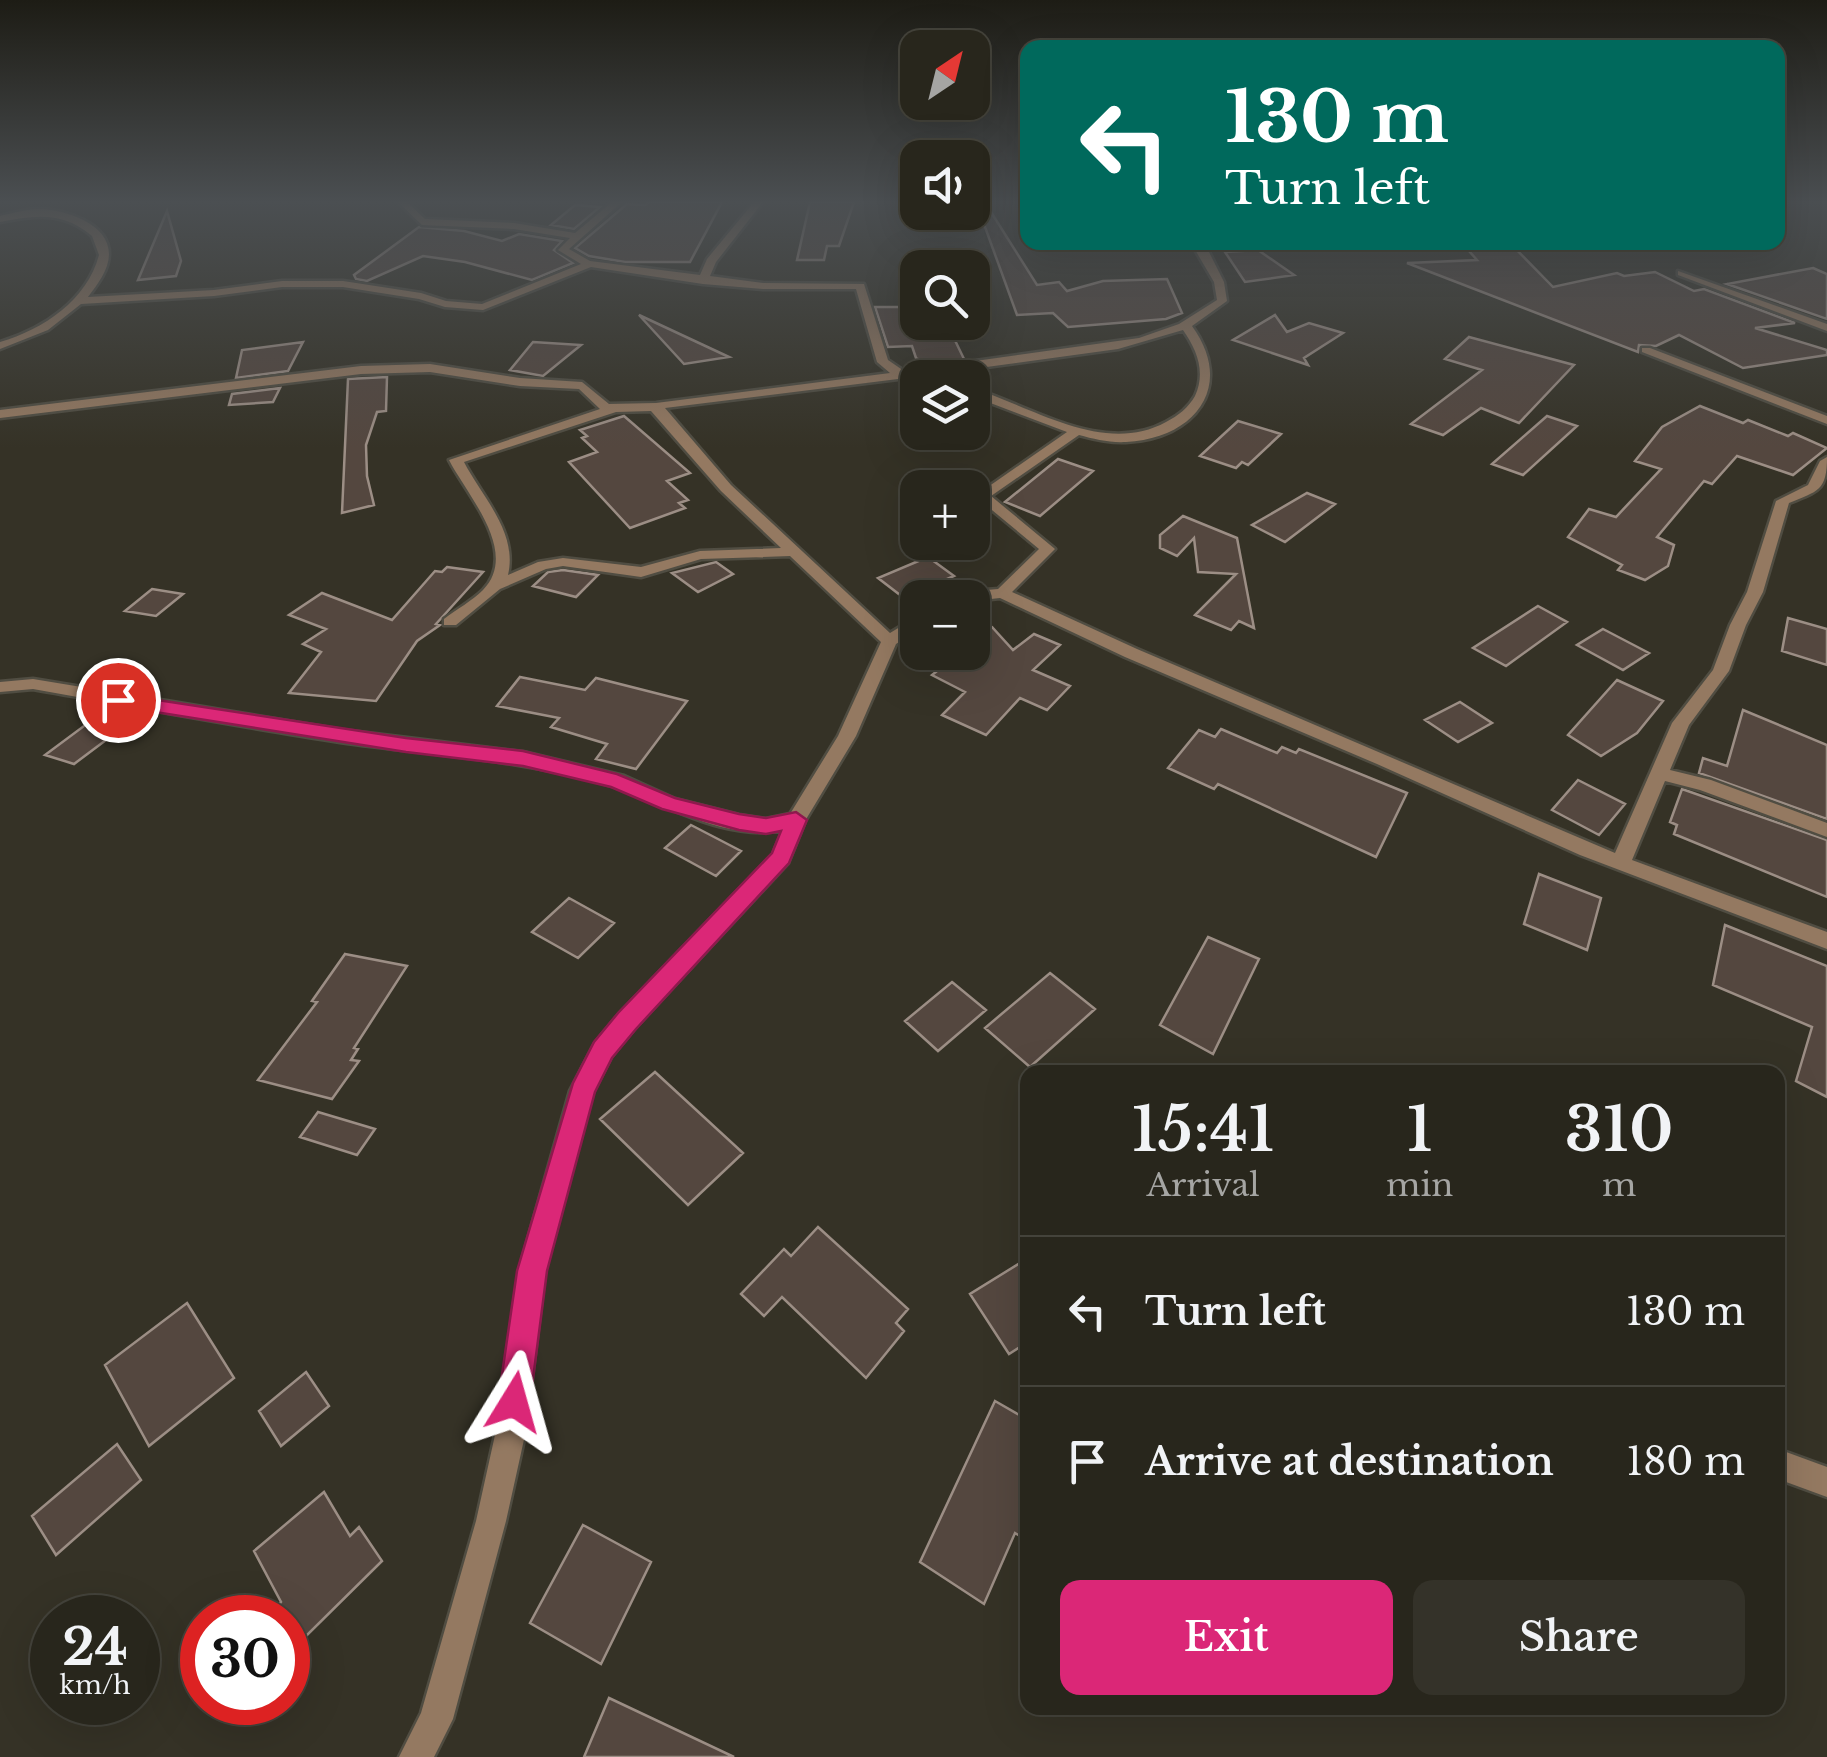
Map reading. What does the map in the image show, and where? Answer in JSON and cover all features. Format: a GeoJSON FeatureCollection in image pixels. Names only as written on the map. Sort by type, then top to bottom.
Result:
{"type":"FeatureCollection","features":[{"type":"Feature","properties":{"kind":"street"},"geometry":{"type":"LineString","coordinates":[[0,346],[29,338],[76,301],[89,284]]}},
{"type":"Feature","properties":{"kind":"street"},"geometry":{"type":"LineString","coordinates":[[76,301],[214,293],[282,284],[342,284],[407,293],[445,304],[483,306],[540,284]]}},
{"type":"Feature","properties":{"kind":"street"},"geometry":{"type":"LineString","coordinates":[[739,284],[860,286],[882,362],[900,374]]}},
{"type":"Feature","properties":{"kind":"street"},"geometry":{"type":"LineString","coordinates":[[990,366],[1161,336],[1200,321],[1222,301],[1219,284]]}},
{"type":"Feature","properties":{"kind":"street"},"geometry":{"type":"LineString","coordinates":[[1707,284],[1827,328]]}},
{"type":"Feature","properties":{"kind":"street"},"geometry":{"type":"LineString","coordinates":[[1787,316],[1801,330],[1827,342]]}},
{"type":"Feature","properties":{"kind":"street"},"geometry":{"type":"LineString","coordinates":[[990,398],[1110,439],[1137,437],[1176,422],[1204,392],[1209,367],[1205,353],[1186,326]]}},
{"type":"Feature","properties":{"kind":"street"},"geometry":{"type":"LineString","coordinates":[[1646,350],[1827,420]]}},
{"type":"Feature","properties":{"kind":"street"},"geometry":{"type":"LineString","coordinates":[[0,414],[361,370],[430,368],[520,382],[582,386],[595,395],[596,402],[612,409]]}},
{"type":"Feature","properties":{"kind":"street"},"geometry":{"type":"LineString","coordinates":[[495,586],[502,565],[499,536],[456,460],[612,409],[900,377]]}},
{"type":"Feature","properties":{"kind":"street"},"geometry":{"type":"LineString","coordinates":[[656,407],[726,488],[890,641]]}},
{"type":"Feature","properties":{"kind":"street"},"geometry":{"type":"LineString","coordinates":[[1002,593],[1048,549],[982,496],[1078,430]]}},
{"type":"Feature","properties":{"kind":"street"},"geometry":{"type":"LineString","coordinates":[[1620,864],[1681,723],[1721,671],[1755,592],[1783,501],[1814,488],[1827,461]]}},
{"type":"Feature","properties":{"kind":"street"},"geometry":{"type":"LineString","coordinates":[[450,622],[495,586],[543,565],[563,562],[641,572],[700,555],[792,552]]}},
{"type":"Feature","properties":{"kind":"street"},"geometry":{"type":"LineString","coordinates":[[990,594],[1002,593],[1241,703],[1349,744],[1620,864],[1827,942]]}},
{"type":"Feature","properties":{"kind":"street"},"geometry":{"type":"LineString","coordinates":[[416,1757],[436,1719],[492,1521],[510,1435],[532,1271],[582,1091],[603,1050],[627,1021],[781,858],[796,820],[847,736],[890,641],[900,634]]}},
{"type":"Feature","properties":{"kind":"street"},"geometry":{"type":"LineString","coordinates":[[0,686],[34,684],[342,736],[523,758],[617,781],[670,804],[739,822],[766,826],[796,820]]}},
{"type":"Feature","properties":{"kind":"street"},"geometry":{"type":"LineString","coordinates":[[1657,773],[1704,784],[1827,830]]}},
{"type":"Feature","properties":{"kind":"street"},"geometry":{"type":"LineString","coordinates":[[1785,1467],[1827,1482]]}},
{"type":"Feature","properties":{"kind":"building"},"geometry":{"type":"Polygon","coordinates":[[[1006,284],[1061,284],[1067,291],[1092,284],[1169,284],[1182,313],[1166,319],[1068,327],[1053,313],[1017,315],[1006,284]]]}},
{"type":"Feature","properties":{"kind":"building"},"geometry":{"type":"Polygon","coordinates":[[[1461,284],[1553,287],[1680,284],[1694,291],[1704,289],[1795,323],[1755,328],[1827,350],[1827,355],[1743,368],[1679,335],[1656,346],[1639,345],[1638,352],[1461,284]]]}},
{"type":"Feature","properties":{"kind":"building"},"geometry":{"type":"Polygon","coordinates":[[[1727,284],[1827,284],[1827,319],[1727,284]]]}},
{"type":"Feature","properties":{"kind":"building"},"geometry":{"type":"Polygon","coordinates":[[[875,307],[900,307],[900,340],[955,340],[964,359],[920,360],[912,346],[888,347],[875,307]]]}},
{"type":"Feature","properties":{"kind":"building"},"geometry":{"type":"Polygon","coordinates":[[[639,315],[729,357],[684,364],[639,315]]]}},
{"type":"Feature","properties":{"kind":"building"},"geometry":{"type":"Polygon","coordinates":[[[1275,315],[1287,332],[1309,323],[1343,333],[1304,358],[1308,365],[1233,340],[1275,315]]]}},
{"type":"Feature","properties":{"kind":"building"},"geometry":{"type":"Polygon","coordinates":[[[1469,337],[1574,365],[1519,423],[1481,408],[1443,435],[1411,424],[1482,370],[1445,359],[1469,337]]]}},
{"type":"Feature","properties":{"kind":"building"},"geometry":{"type":"Polygon","coordinates":[[[303,342],[288,371],[236,378],[242,350],[303,342]]]}},
{"type":"Feature","properties":{"kind":"building"},"geometry":{"type":"Polygon","coordinates":[[[533,342],[581,345],[543,376],[510,370],[533,342]]]}},
{"type":"Feature","properties":{"kind":"building"},"geometry":{"type":"Polygon","coordinates":[[[387,377],[386,411],[377,412],[366,445],[367,476],[374,505],[342,513],[348,379],[387,377]]]}},
{"type":"Feature","properties":{"kind":"building"},"geometry":{"type":"Polygon","coordinates":[[[280,388],[273,402],[229,405],[232,394],[280,388]]]}},
{"type":"Feature","properties":{"kind":"building"},"geometry":{"type":"Polygon","coordinates":[[[1700,406],[1743,423],[1748,420],[1788,436],[1793,433],[1827,448],[1793,475],[1737,456],[1712,484],[1704,481],[1657,537],[1674,545],[1668,566],[1645,580],[1618,570],[1622,565],[1568,537],[1589,509],[1616,517],[1661,469],[1635,461],[1662,427],[1700,406]]]}},
{"type":"Feature","properties":{"kind":"building"},"geometry":{"type":"Polygon","coordinates":[[[624,416],[690,473],[667,481],[688,500],[679,503],[685,508],[630,528],[569,462],[597,452],[582,438],[587,436],[580,430],[624,416]]]}},
{"type":"Feature","properties":{"kind":"building"},"geometry":{"type":"Polygon","coordinates":[[[1547,416],[1577,426],[1523,475],[1492,464],[1547,416]]]}},
{"type":"Feature","properties":{"kind":"building"},"geometry":{"type":"Polygon","coordinates":[[[1238,421],[1281,434],[1248,465],[1242,462],[1236,468],[1200,456],[1238,421]]]}},
{"type":"Feature","properties":{"kind":"building"},"geometry":{"type":"Polygon","coordinates":[[[1058,459],[1093,471],[1040,516],[1005,502],[1058,459]]]}},
{"type":"Feature","properties":{"kind":"building"},"geometry":{"type":"Polygon","coordinates":[[[1307,493],[1335,504],[1285,542],[1252,525],[1307,493]]]}},
{"type":"Feature","properties":{"kind":"building"},"geometry":{"type":"Polygon","coordinates":[[[1183,516],[1237,538],[1254,628],[1239,621],[1231,630],[1195,615],[1236,574],[1198,572],[1194,538],[1177,556],[1160,548],[1160,535],[1183,516]]]}},
{"type":"Feature","properties":{"kind":"building"},"geometry":{"type":"Polygon","coordinates":[[[921,560],[932,560],[954,576],[945,580],[900,580],[900,595],[878,578],[921,560]]]}},
{"type":"Feature","properties":{"kind":"building"},"geometry":{"type":"Polygon","coordinates":[[[716,562],[733,574],[698,592],[672,573],[716,562]]]}},
{"type":"Feature","properties":{"kind":"building"},"geometry":{"type":"Polygon","coordinates":[[[447,567],[483,572],[436,624],[440,625],[417,641],[376,701],[289,693],[321,652],[303,644],[326,629],[289,615],[322,593],[392,620],[435,571],[442,572],[447,567]]]}},
{"type":"Feature","properties":{"kind":"building"},"geometry":{"type":"Polygon","coordinates":[[[548,572],[598,575],[576,597],[533,586],[548,572]]]}},
{"type":"Feature","properties":{"kind":"building"},"geometry":{"type":"Polygon","coordinates":[[[152,589],[183,594],[156,616],[125,611],[152,589]]]}},
{"type":"Feature","properties":{"kind":"building"},"geometry":{"type":"Polygon","coordinates":[[[1538,606],[1567,622],[1506,666],[1473,648],[1538,606]]]}},
{"type":"Feature","properties":{"kind":"building"},"geometry":{"type":"Polygon","coordinates":[[[1788,618],[1827,629],[1827,665],[1782,651],[1788,618]]]}},
{"type":"Feature","properties":{"kind":"building"},"geometry":{"type":"Polygon","coordinates":[[[990,626],[1013,650],[1034,634],[1060,645],[1033,670],[1070,686],[1047,710],[1020,698],[986,735],[942,715],[965,692],[932,675],[938,670],[990,670],[990,626]]]}},
{"type":"Feature","properties":{"kind":"building"},"geometry":{"type":"Polygon","coordinates":[[[1603,629],[1649,653],[1623,670],[1577,645],[1603,629]]]}},
{"type":"Feature","properties":{"kind":"building"},"geometry":{"type":"Polygon","coordinates":[[[520,677],[585,690],[596,678],[687,701],[636,769],[596,759],[607,744],[551,727],[559,718],[497,706],[520,677]]]}},
{"type":"Feature","properties":{"kind":"building"},"geometry":{"type":"Polygon","coordinates":[[[1617,680],[1663,701],[1637,733],[1601,756],[1568,735],[1617,680]]]}},
{"type":"Feature","properties":{"kind":"building"},"geometry":{"type":"Polygon","coordinates":[[[1460,702],[1492,723],[1458,742],[1425,720],[1460,702]]]}},
{"type":"Feature","properties":{"kind":"building"},"geometry":{"type":"Polygon","coordinates":[[[1743,710],[1827,745],[1827,819],[1699,773],[1703,758],[1727,766],[1743,710]]]}},
{"type":"Feature","properties":{"kind":"building"},"geometry":{"type":"Polygon","coordinates":[[[88,723],[118,731],[74,764],[45,755],[88,723]]]}},
{"type":"Feature","properties":{"kind":"building"},"geometry":{"type":"Polygon","coordinates":[[[1221,729],[1277,753],[1282,747],[1296,753],[1299,749],[1407,793],[1376,857],[1218,784],[1214,789],[1168,768],[1199,730],[1215,737],[1221,729]]]}},
{"type":"Feature","properties":{"kind":"building"},"geometry":{"type":"Polygon","coordinates":[[[1578,780],[1625,804],[1599,835],[1552,810],[1578,780]]]}},
{"type":"Feature","properties":{"kind":"building"},"geometry":{"type":"Polygon","coordinates":[[[1682,789],[1827,840],[1827,897],[1674,834],[1677,825],[1670,822],[1682,789]]]}},
{"type":"Feature","properties":{"kind":"building"},"geometry":{"type":"Polygon","coordinates":[[[691,825],[741,851],[716,876],[665,848],[691,825]]]}},
{"type":"Feature","properties":{"kind":"building"},"geometry":{"type":"Polygon","coordinates":[[[1539,874],[1601,898],[1587,950],[1524,924],[1539,874]]]}},
{"type":"Feature","properties":{"kind":"building"},"geometry":{"type":"Polygon","coordinates":[[[569,898],[614,923],[578,958],[532,932],[569,898]]]}},
{"type":"Feature","properties":{"kind":"building"},"geometry":{"type":"Polygon","coordinates":[[[1725,925],[1827,966],[1827,1097],[1796,1081],[1812,1027],[1713,985],[1725,925]]]}},
{"type":"Feature","properties":{"kind":"building"},"geometry":{"type":"Polygon","coordinates":[[[1208,937],[1259,959],[1213,1054],[1160,1025],[1208,937]]]}},
{"type":"Feature","properties":{"kind":"building"},"geometry":{"type":"Polygon","coordinates":[[[345,954],[407,966],[354,1048],[358,1049],[351,1060],[359,1061],[332,1099],[258,1080],[317,1002],[312,1001],[345,954]]]}},
{"type":"Feature","properties":{"kind":"building"},"geometry":{"type":"Polygon","coordinates":[[[1050,973],[1095,1009],[1032,1065],[985,1028],[1050,973]]]}},
{"type":"Feature","properties":{"kind":"building"},"geometry":{"type":"Polygon","coordinates":[[[952,982],[986,1010],[938,1051],[905,1021],[952,982]]]}},
{"type":"Feature","properties":{"kind":"building"},"geometry":{"type":"Polygon","coordinates":[[[655,1072],[743,1153],[688,1205],[600,1119],[655,1072]]]}},
{"type":"Feature","properties":{"kind":"building"},"geometry":{"type":"Polygon","coordinates":[[[318,1112],[375,1129],[357,1155],[300,1137],[318,1112]]]}},
{"type":"Feature","properties":{"kind":"building"},"geometry":{"type":"Polygon","coordinates":[[[818,1227],[908,1309],[896,1323],[904,1331],[866,1378],[782,1297],[764,1316],[741,1294],[784,1249],[791,1256],[818,1227]]]}},
{"type":"Feature","properties":{"kind":"building"},"geometry":{"type":"Polygon","coordinates":[[[1020,1263],[1020,1347],[1009,1354],[970,1294],[1020,1263]]]}},
{"type":"Feature","properties":{"kind":"building"},"geometry":{"type":"Polygon","coordinates":[[[187,1303],[234,1378],[149,1446],[105,1365],[187,1303]]]}},
{"type":"Feature","properties":{"kind":"building"},"geometry":{"type":"Polygon","coordinates":[[[306,1372],[329,1406],[281,1446],[259,1411],[306,1372]]]}},
{"type":"Feature","properties":{"kind":"building"},"geometry":{"type":"Polygon","coordinates":[[[995,1401],[1020,1415],[1020,1536],[1015,1533],[984,1604],[920,1562],[995,1401]]]}},
{"type":"Feature","properties":{"kind":"building"},"geometry":{"type":"Polygon","coordinates":[[[117,1444],[141,1480],[56,1555],[32,1516],[117,1444]]]}},
{"type":"Feature","properties":{"kind":"building"},"geometry":{"type":"Polygon","coordinates":[[[324,1492],[350,1536],[359,1527],[382,1561],[310,1632],[310,1595],[277,1595],[254,1551],[324,1492]]]}},
{"type":"Feature","properties":{"kind":"building"},"geometry":{"type":"Polygon","coordinates":[[[583,1525],[651,1562],[601,1664],[530,1623],[583,1525]]]}},
{"type":"Feature","properties":{"kind":"building"},"geometry":{"type":"Polygon","coordinates":[[[609,1698],[734,1757],[584,1757],[609,1698]]]}},
{"type":"Feature","properties":{"kind":"route"},"geometry":{"type":"LineString","coordinates":[[118,700],[342,736],[523,758],[617,781],[670,804],[739,822],[766,826],[796,820],[781,858],[627,1021],[603,1050],[582,1091],[532,1271],[514,1402]]}}]}
